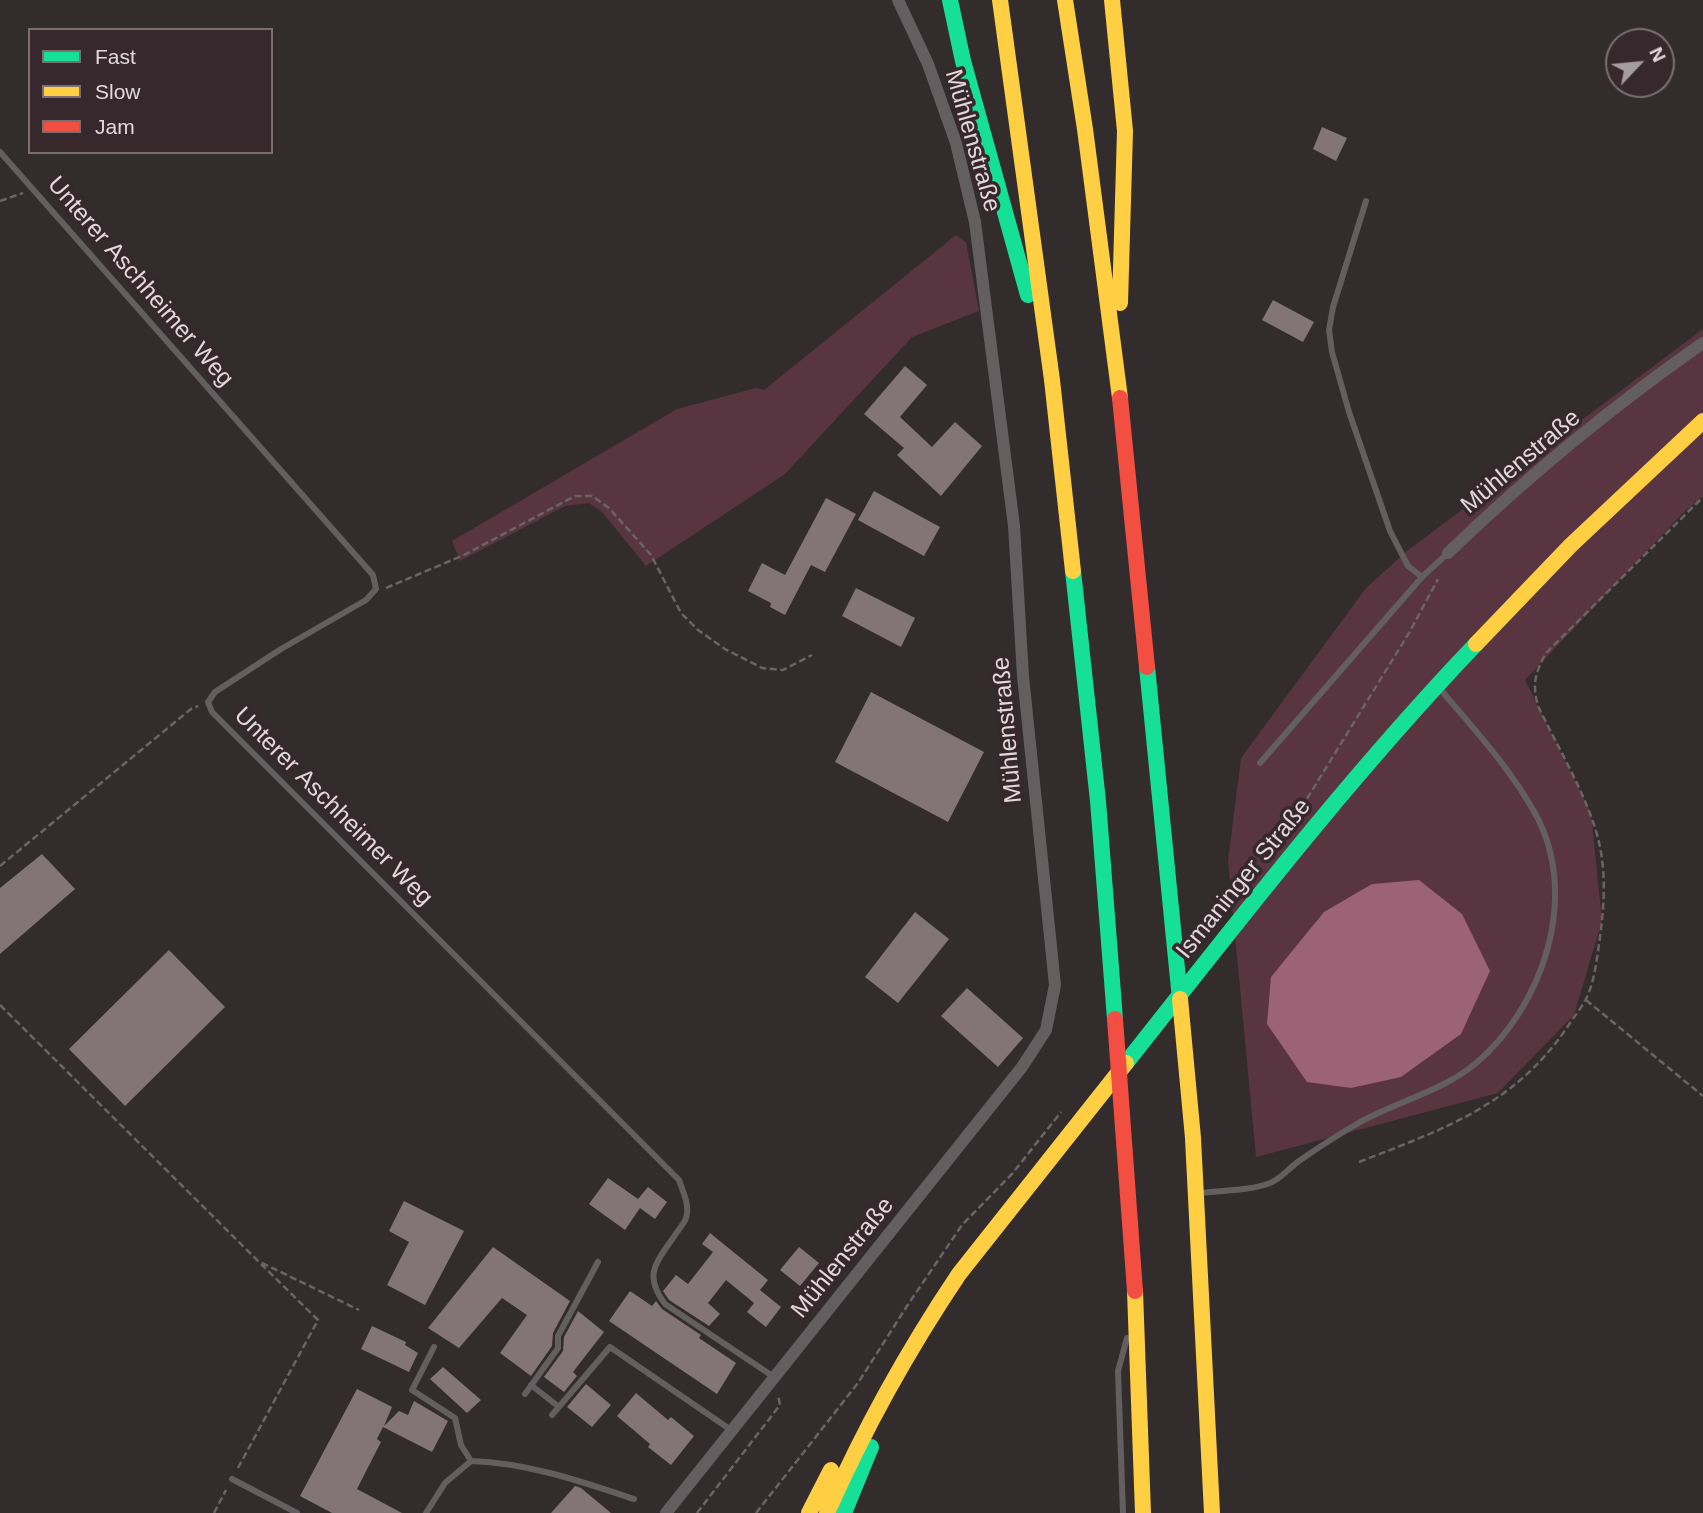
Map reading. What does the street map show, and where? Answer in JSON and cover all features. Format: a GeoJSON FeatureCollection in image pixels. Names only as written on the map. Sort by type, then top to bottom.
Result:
{"type":"FeatureCollection","features":[{"type":"Feature","properties":{"kind":"main road"},"geometry":{"type":"LineString","coordinates":[[950,0],[963,61],[1052,380]]}},
{"type":"Feature","properties":{"kind":"main road"},"geometry":{"type":"LineString","coordinates":[[1000,0],[1052,380],[1098,801],[1136,1298],[1143,1513]]}},
{"type":"Feature","properties":{"kind":"main road"},"geometry":{"type":"LineString","coordinates":[[1065,0],[1118,376],[1167,858],[1196,1193],[1212,1513]]}},
{"type":"Feature","properties":{"kind":"main road"},"geometry":{"type":"LineString","coordinates":[[1112,0],[1125,131],[1118,376]]}},
{"type":"Feature","properties":{"kind":"main road","name":"Ismaninger Straße"},"geometry":{"type":"LineString","coordinates":[[875,1410],[914,1341],[943,1297],[1027,1186],[1285,862],[1437,685],[1554,562],[1703,421]]}},
{"type":"Feature","properties":{"kind":"main road"},"geometry":{"type":"LineString","coordinates":[[809,1513],[848,1436],[875,1410]]}},
{"type":"Feature","properties":{"kind":"main road"},"geometry":{"type":"LineString","coordinates":[[827,1513],[875,1410]]}},
{"type":"Feature","properties":{"kind":"main road"},"geometry":{"type":"LineString","coordinates":[[844,1513],[872,1444],[875,1410]]}},
{"type":"Feature","properties":{"kind":"street","name":"Mühlenstraße"},"geometry":{"type":"LineString","coordinates":[[666,1513],[1022,1067],[1046,1030],[1055,985],[1023,676],[1014,526],[975,222],[956,144],[928,64],[898,0]]}},
{"type":"Feature","properties":{"kind":"street","name":"Mühlenstraße"},"geometry":{"type":"LineString","coordinates":[[1448,553],[1511,493],[1703,343]]}},
{"type":"Feature","properties":{"kind":"lane","name":"Unterer Aschheimer Weg"},"geometry":{"type":"LineString","coordinates":[[0,152],[373,575],[376,589],[366,600],[215,692],[208,702],[212,712],[679,1180],[687,1201],[686,1218],[657,1262],[652,1278],[654,1289],[665,1304],[774,1377]]}},
{"type":"Feature","properties":{"kind":"lane"},"geometry":{"type":"LineString","coordinates":[[1366,201],[1333,307],[1329,330],[1332,352],[1349,412],[1390,531],[1408,566],[1422,577]]}},
{"type":"Feature","properties":{"kind":"lane","name":"Mühlenstraße"},"geometry":{"type":"LineString","coordinates":[[1261,764],[1422,577],[1448,553]]}},
{"type":"Feature","properties":{"kind":"lane"},"geometry":{"type":"LineString","coordinates":[[1196,1193],[1254,1187],[1273,1182],[1299,1161],[1363,1121],[1424,1094],[1473,1066],[1502,1040],[1535,986],[1545,960],[1553,923],[1555,875],[1549,847],[1537,817],[1512,777],[1437,685]]}},
{"type":"Feature","properties":{"kind":"lane"},"geometry":{"type":"LineString","coordinates":[[525,1394],[558,1348],[558,1336],[598,1262]]}},
{"type":"Feature","properties":{"kind":"lane"},"geometry":{"type":"LineString","coordinates":[[1123,1513],[1118,1371],[1136,1298]]}},
{"type":"Feature","properties":{"kind":"lane"},"geometry":{"type":"LineString","coordinates":[[434,1347],[412,1390],[455,1418],[461,1445],[471,1461]]}},
{"type":"Feature","properties":{"kind":"lane"},"geometry":{"type":"LineString","coordinates":[[552,1415],[610,1347],[733,1431]]}},
{"type":"Feature","properties":{"kind":"lane"},"geometry":{"type":"LineString","coordinates":[[531,1385],[559,1407]]}},
{"type":"Feature","properties":{"kind":"lane"},"geometry":{"type":"LineString","coordinates":[[426,1513],[445,1483],[471,1461],[505,1462],[563,1475],[634,1499]]}},
{"type":"Feature","properties":{"kind":"lane"},"geometry":{"type":"LineString","coordinates":[[232,1479],[297,1513]]}},
{"type":"Feature","properties":{"kind":"path"},"geometry":{"type":"LineString","coordinates":[[0,201],[33,190]]}},
{"type":"Feature","properties":{"kind":"path"},"geometry":{"type":"LineString","coordinates":[[376,589],[388,588],[464,555],[575,496],[592,496],[609,508],[643,543],[681,613],[698,630],[725,649],[762,668],[783,670],[812,655]]}},
{"type":"Feature","properties":{"kind":"path"},"geometry":{"type":"LineString","coordinates":[[1359,1162],[1472,1115],[1514,1087],[1551,1051],[1586,1000],[1597,958],[1603,917],[1604,876],[1600,845],[1538,706],[1534,678],[1546,653],[1703,497]]}},
{"type":"Feature","properties":{"kind":"path"},"geometry":{"type":"LineString","coordinates":[[1277,841],[1300,810],[1409,634],[1439,578],[1448,553]]}},
{"type":"Feature","properties":{"kind":"path"},"geometry":{"type":"LineString","coordinates":[[0,866],[191,709],[208,702]]}},
{"type":"Feature","properties":{"kind":"path"},"geometry":{"type":"LineString","coordinates":[[1586,1000],[1703,1096]]}},
{"type":"Feature","properties":{"kind":"path"},"geometry":{"type":"LineString","coordinates":[[0,1005],[318,1320],[214,1513]]}},
{"type":"Feature","properties":{"kind":"path"},"geometry":{"type":"LineString","coordinates":[[756,1513],[858,1383],[962,1225],[1012,1174]]}},
{"type":"Feature","properties":{"kind":"path"},"geometry":{"type":"LineString","coordinates":[[258,1261],[359,1310]]}},
{"type":"Feature","properties":{"kind":"path"},"geometry":{"type":"LineString","coordinates":[[696,1513],[780,1405],[774,1377]]}},
{"type":"Feature","properties":{"kind":"shaded area"},"geometry":{"type":"Polygon","coordinates":[[[956,235],[966,242],[979,311],[912,337],[785,474],[646,566],[602,512],[589,503],[565,506],[460,561],[452,541],[677,409],[756,388],[764,390],[956,235]]]}},
{"type":"Feature","properties":{"kind":"shaded area"},"geometry":{"type":"Polygon","coordinates":[[[1703,329],[1703,496],[1682,514],[1525,680],[1591,813],[1602,921],[1574,1015],[1498,1093],[1256,1157],[1228,861],[1241,758],[1366,588],[1407,551],[1703,329]]]}},
{"type":"Feature","properties":{"kind":"shaded area"},"geometry":{"type":"Polygon","coordinates":[[[1419,880],[1462,914],[1490,971],[1461,1034],[1401,1077],[1351,1088],[1307,1082],[1267,1024],[1271,977],[1324,912],[1372,884],[1419,880]]]}},
{"type":"Feature","properties":{"kind":"building"},"geometry":{"type":"Polygon","coordinates":[[[1322,127],[1347,138],[1336,161],[1313,149],[1322,127]]]}},
{"type":"Feature","properties":{"kind":"building"},"geometry":{"type":"Polygon","coordinates":[[[1273,300],[1314,322],[1303,342],[1262,320],[1273,300]]]}},
{"type":"Feature","properties":{"kind":"building"},"geometry":{"type":"Polygon","coordinates":[[[905,366],[927,385],[900,417],[932,447],[955,422],[982,446],[941,496],[897,455],[904,448],[864,414],[905,366]]]}},
{"type":"Feature","properties":{"kind":"building"},"geometry":{"type":"Polygon","coordinates":[[[874,491],[940,527],[924,556],[858,520],[874,491]]]}},
{"type":"Feature","properties":{"kind":"building"},"geometry":{"type":"Polygon","coordinates":[[[826,498],[856,514],[825,572],[811,565],[785,615],[770,607],[771,603],[748,591],[762,563],[785,575],[826,498]]]}},
{"type":"Feature","properties":{"kind":"building"},"geometry":{"type":"Polygon","coordinates":[[[856,588],[915,618],[901,647],[842,616],[856,588]]]}},
{"type":"Feature","properties":{"kind":"building"},"geometry":{"type":"Polygon","coordinates":[[[871,692],[984,752],[948,822],[835,762],[871,692]]]}},
{"type":"Feature","properties":{"kind":"building"},"geometry":{"type":"Polygon","coordinates":[[[42,854],[75,889],[0,954],[0,888],[42,854]]]}},
{"type":"Feature","properties":{"kind":"building"},"geometry":{"type":"Polygon","coordinates":[[[915,912],[949,939],[898,1003],[865,977],[915,912]]]}},
{"type":"Feature","properties":{"kind":"building"},"geometry":{"type":"Polygon","coordinates":[[[169,950],[225,1007],[125,1106],[69,1049],[169,950]]]}},
{"type":"Feature","properties":{"kind":"building"},"geometry":{"type":"Polygon","coordinates":[[[967,988],[1023,1038],[998,1067],[941,1016],[967,988]]]}},
{"type":"Feature","properties":{"kind":"building"},"geometry":{"type":"Polygon","coordinates":[[[608,1178],[638,1199],[648,1187],[667,1202],[655,1219],[640,1208],[625,1230],[589,1204],[608,1178]]]}},
{"type":"Feature","properties":{"kind":"building"},"geometry":{"type":"Polygon","coordinates":[[[404,1201],[464,1231],[425,1305],[387,1285],[409,1242],[389,1231],[404,1201]]]}},
{"type":"Feature","properties":{"kind":"building"},"geometry":{"type":"Polygon","coordinates":[[[710,1233],[768,1280],[760,1290],[781,1307],[766,1327],[747,1312],[754,1303],[726,1280],[708,1303],[720,1314],[709,1326],[669,1300],[663,1291],[676,1275],[688,1284],[713,1252],[702,1244],[710,1233]]]}},
{"type":"Feature","properties":{"kind":"building"},"geometry":{"type":"Polygon","coordinates":[[[493,1247],[570,1301],[553,1333],[552,1346],[531,1376],[500,1353],[527,1315],[502,1298],[459,1348],[428,1328],[493,1247]]]}},
{"type":"Feature","properties":{"kind":"building"},"geometry":{"type":"Polygon","coordinates":[[[799,1247],[819,1263],[800,1286],[780,1270],[799,1247]]]}},
{"type":"Feature","properties":{"kind":"building"},"geometry":{"type":"Polygon","coordinates":[[[630,1291],[652,1306],[656,1301],[662,1309],[701,1335],[699,1338],[736,1363],[717,1394],[609,1321],[630,1291]]]}},
{"type":"Feature","properties":{"kind":"building"},"geometry":{"type":"Polygon","coordinates":[[[578,1311],[604,1332],[573,1372],[577,1376],[564,1392],[544,1377],[563,1351],[564,1337],[578,1311]]]}},
{"type":"Feature","properties":{"kind":"building"},"geometry":{"type":"Polygon","coordinates":[[[372,1326],[406,1342],[405,1345],[418,1353],[409,1372],[361,1349],[372,1326]]]}},
{"type":"Feature","properties":{"kind":"building"},"geometry":{"type":"Polygon","coordinates":[[[443,1367],[481,1400],[467,1413],[430,1379],[443,1367]]]}},
{"type":"Feature","properties":{"kind":"building"},"geometry":{"type":"Polygon","coordinates":[[[586,1384],[611,1405],[592,1427],[567,1407],[586,1384]]]}},
{"type":"Feature","properties":{"kind":"building"},"geometry":{"type":"Polygon","coordinates":[[[357,1389],[392,1407],[384,1426],[399,1411],[408,1415],[414,1401],[448,1421],[432,1452],[383,1427],[377,1439],[381,1442],[357,1489],[402,1513],[332,1513],[300,1496],[357,1389]]]}},
{"type":"Feature","properties":{"kind":"building"},"geometry":{"type":"Polygon","coordinates":[[[636,1393],[668,1420],[671,1417],[694,1436],[671,1465],[648,1447],[650,1444],[617,1416],[636,1393]]]}},
{"type":"Feature","properties":{"kind":"building"},"geometry":{"type":"Polygon","coordinates":[[[575,1486],[581,1488],[611,1513],[551,1513],[575,1486]]]}},
{"type":"Feature","properties":{"kind":"traffic: fast"},"geometry":{"type":"LineString","coordinates":[[950,0],[963,61],[1028,295]]}},
{"type":"Feature","properties":{"kind":"traffic: fast"},"geometry":{"type":"LineString","coordinates":[[1073,571],[1098,801],[1115,1019]]}},
{"type":"Feature","properties":{"kind":"traffic: fast"},"geometry":{"type":"LineString","coordinates":[[1126,1063],[1340,796],[1476,644]]}},
{"type":"Feature","properties":{"kind":"traffic: fast"},"geometry":{"type":"LineString","coordinates":[[1147,667],[1180,999]]}},
{"type":"Feature","properties":{"kind":"traffic: fast"},"geometry":{"type":"LineString","coordinates":[[844,1513],[871,1447]]}},
{"type":"Feature","properties":{"kind":"traffic: slow"},"geometry":{"type":"LineString","coordinates":[[1000,0],[1052,380],[1073,571]]}},
{"type":"Feature","properties":{"kind":"traffic: slow"},"geometry":{"type":"LineString","coordinates":[[1065,0],[1085,129],[1120,398]]}},
{"type":"Feature","properties":{"kind":"traffic: slow"},"geometry":{"type":"LineString","coordinates":[[1112,0],[1125,131],[1120,303]]}},
{"type":"Feature","properties":{"kind":"traffic: slow"},"geometry":{"type":"LineString","coordinates":[[1476,644],[1571,545],[1703,421]]}},
{"type":"Feature","properties":{"kind":"traffic: slow"},"geometry":{"type":"LineString","coordinates":[[1180,999],[1193,1138],[1212,1513]]}},
{"type":"Feature","properties":{"kind":"traffic: slow"},"geometry":{"type":"LineString","coordinates":[[827,1513],[888,1390],[959,1274],[1126,1063]]}},
{"type":"Feature","properties":{"kind":"traffic: slow"},"geometry":{"type":"LineString","coordinates":[[1135,1291],[1143,1513]]}},
{"type":"Feature","properties":{"kind":"traffic: slow"},"geometry":{"type":"LineString","coordinates":[[809,1513],[831,1470]]}},
{"type":"Feature","properties":{"kind":"traffic: jam"},"geometry":{"type":"LineString","coordinates":[[1120,398],[1147,667]]}},
{"type":"Feature","properties":{"kind":"traffic: jam"},"geometry":{"type":"LineString","coordinates":[[1115,1019],[1135,1291]]}}]}
